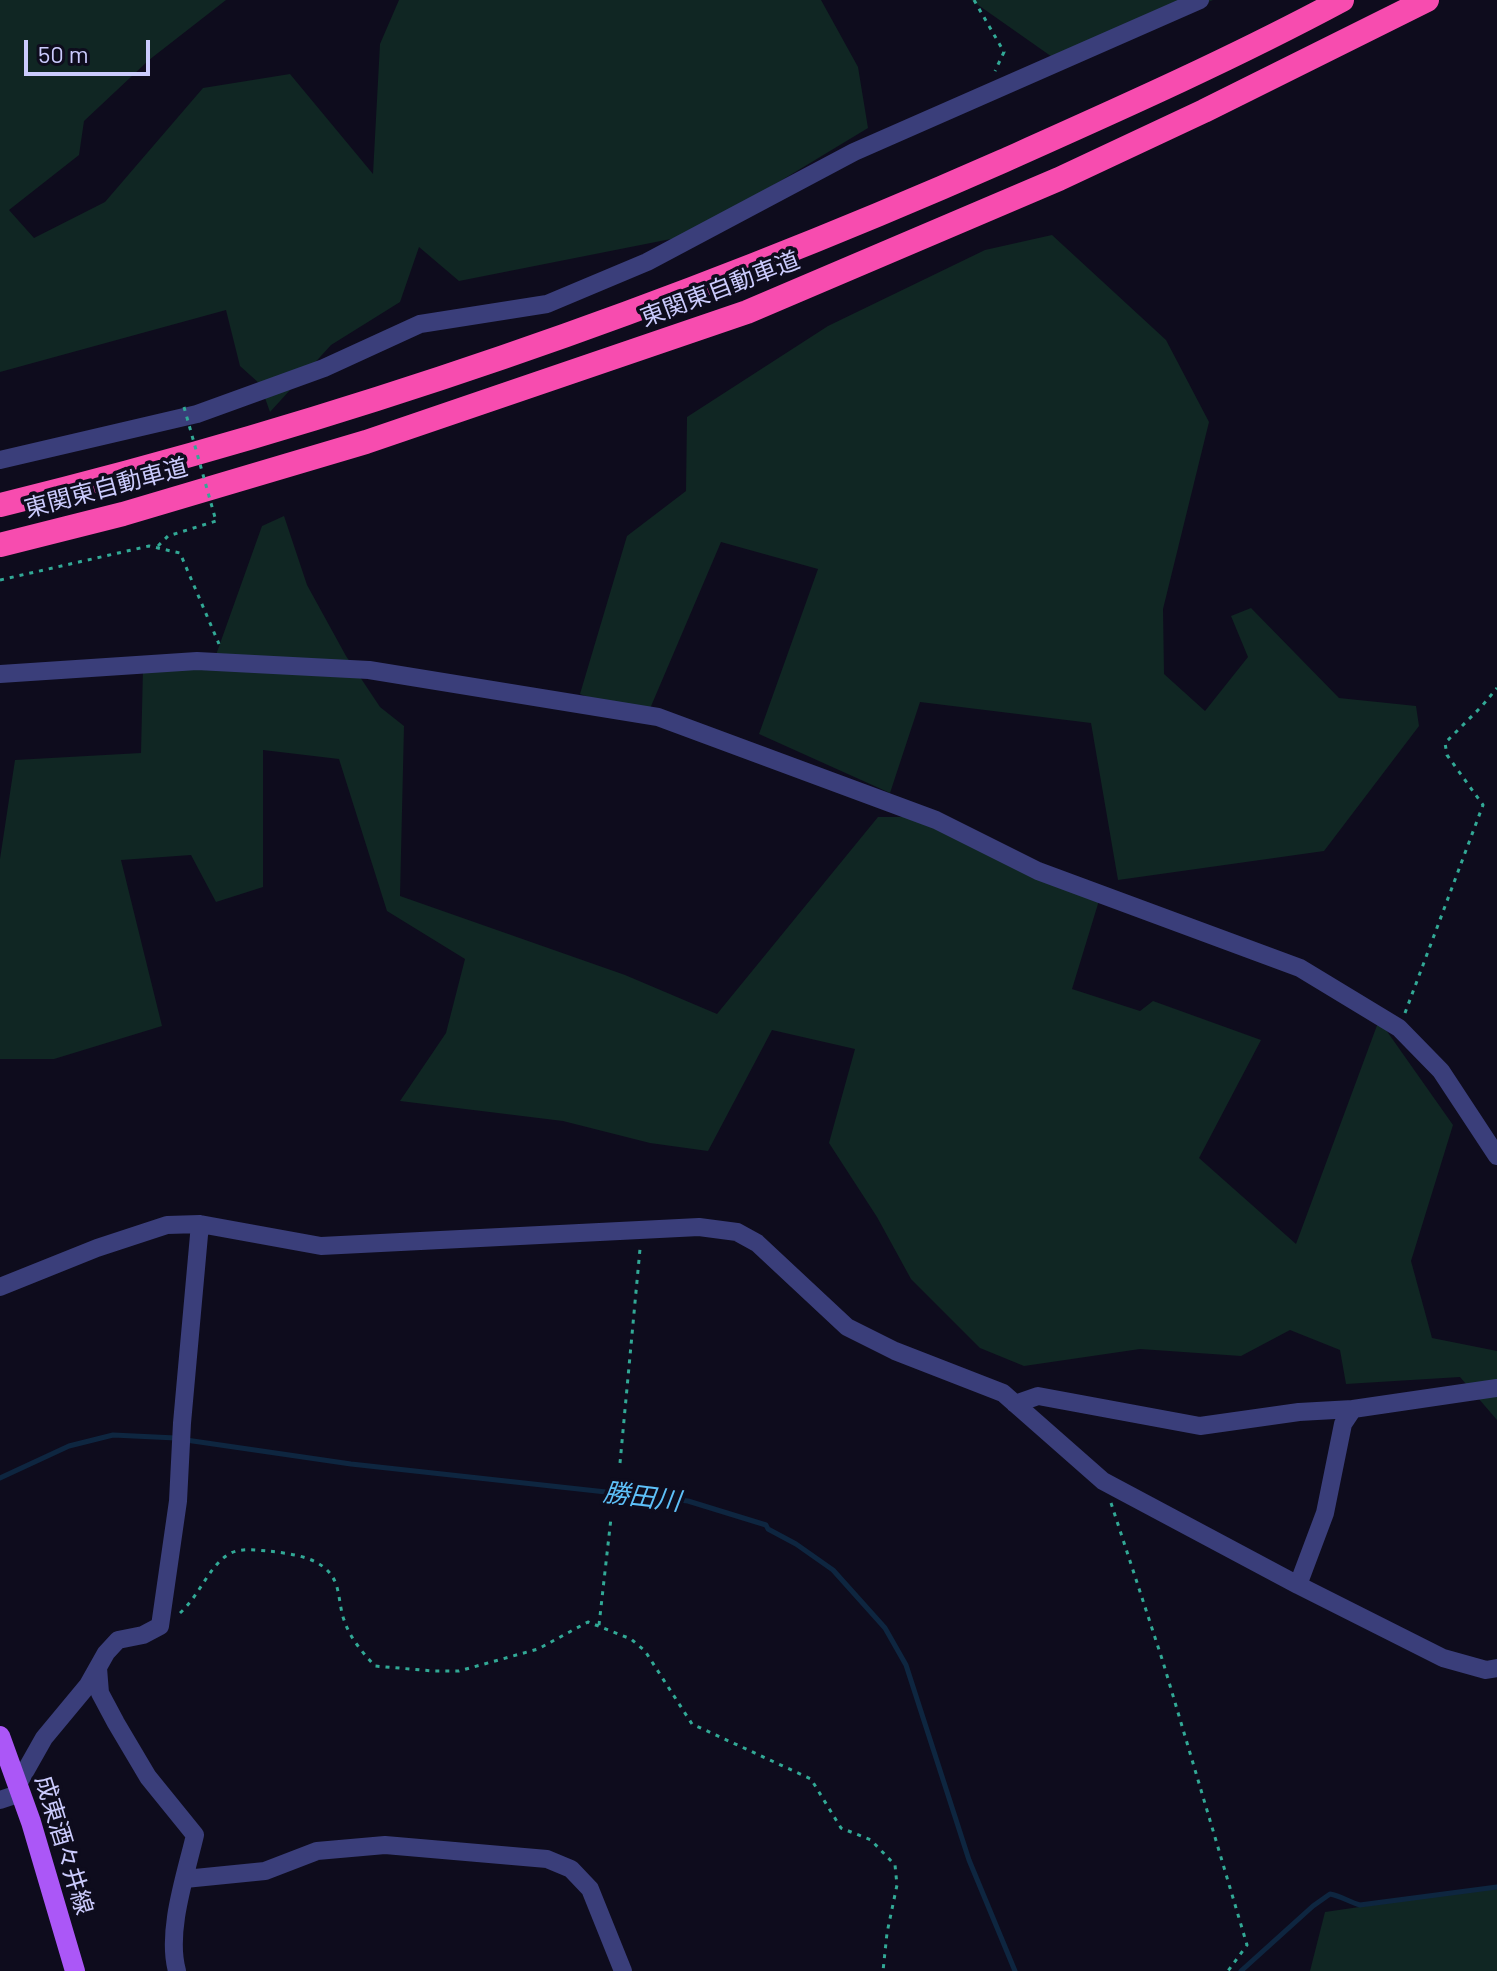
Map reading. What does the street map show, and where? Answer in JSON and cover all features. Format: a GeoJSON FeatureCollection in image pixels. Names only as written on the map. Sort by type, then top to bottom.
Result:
{"type":"FeatureCollection","features":[{"type":"Feature","properties":{"kind":"highway"},"geometry":{"type":"LineString","coordinates":[[1229,57],[1316,0]]}},
{"type":"Feature","properties":{"kind":"highway","name":"東関東自動車道"},"geometry":{"type":"LineString","coordinates":[[0,505],[114,477],[353,407],[580,331],[865,222],[1188,77],[1342,0]]}},
{"type":"Feature","properties":{"kind":"highway","name":"東関東自動車道"},"geometry":{"type":"LineString","coordinates":[[0,545],[123,514],[366,442],[747,312],[1059,179],[1427,0]]}},
{"type":"Feature","properties":{"kind":"main road","name":"成東酒々井線"},"geometry":{"type":"LineString","coordinates":[[0,1736],[75,1971]]}},
{"type":"Feature","properties":{"kind":"street"},"geometry":{"type":"LineString","coordinates":[[0,460],[197,414],[324,368],[420,324],[547,304],[647,262],[854,152],[1200,0]]}},
{"type":"Feature","properties":{"kind":"street"},"geometry":{"type":"LineString","coordinates":[[0,674],[197,661],[369,670],[658,717],[936,820],[1038,871],[1300,968],[1399,1028],[1441,1071],[1497,1156]]}},
{"type":"Feature","properties":{"kind":"street"},"geometry":{"type":"LineString","coordinates":[[0,1800],[19,1788],[44,1738],[88,1685],[118,1640],[143,1635],[160,1626],[178,1501],[200,1224]]}},
{"type":"Feature","properties":{"kind":"street"},"geometry":{"type":"LineString","coordinates":[[0,1287],[97,1248],[167,1225],[200,1224],[321,1246],[699,1227],[737,1232],[757,1243],[847,1327],[895,1351],[1003,1393],[1103,1481],[1443,1658],[1486,1670],[1497,1668]]}},
{"type":"Feature","properties":{"kind":"street"},"geometry":{"type":"LineString","coordinates":[[1015,1404],[1038,1396],[1200,1426],[1299,1412],[1353,1409],[1497,1388]]}},
{"type":"Feature","properties":{"kind":"street"},"geometry":{"type":"LineString","coordinates":[[1298,1585],[1325,1513],[1343,1424],[1353,1409]]}},
{"type":"Feature","properties":{"kind":"street"},"geometry":{"type":"LineString","coordinates":[[98,1668],[100,1693],[116,1723],[148,1777],[195,1835],[177,1914],[173,1958],[177,1971]]}},
{"type":"Feature","properties":{"kind":"street"},"geometry":{"type":"LineString","coordinates":[[185,1879],[265,1871],[317,1851],[385,1845],[547,1859],[571,1869],[590,1889],[623,1971]]}},
{"type":"Feature","properties":{"kind":"path"},"geometry":{"type":"LineString","coordinates":[[974,0],[1004,52],[983,96]]}},
{"type":"Feature","properties":{"kind":"path"},"geometry":{"type":"LineString","coordinates":[[158,546],[168,536],[216,521],[184,407]]}},
{"type":"Feature","properties":{"kind":"path"},"geometry":{"type":"LineString","coordinates":[[0,580],[149,546],[180,553],[228,663]]}},
{"type":"Feature","properties":{"kind":"path"},"geometry":{"type":"LineString","coordinates":[[1399,1028],[1483,805],[1447,755],[1445,743],[1497,688]]}},
{"type":"Feature","properties":{"kind":"path"},"geometry":{"type":"LineString","coordinates":[[620,1463],[642,1229]]}},
{"type":"Feature","properties":{"kind":"path"},"geometry":{"type":"LineString","coordinates":[[1103,1481],[1163,1662],[1247,1945],[1228,1971]]}},
{"type":"Feature","properties":{"kind":"path"},"geometry":{"type":"LineString","coordinates":[[599,1625],[611,1518]]}},
{"type":"Feature","properties":{"kind":"path"},"geometry":{"type":"LineString","coordinates":[[160,1626],[194,1601],[209,1574],[227,1555],[245,1549],[306,1557],[326,1568],[336,1583],[343,1620],[357,1646],[375,1666],[459,1671],[538,1649],[588,1622],[631,1639],[645,1651],[692,1724],[811,1779],[841,1828],[871,1840],[895,1865],[897,1885],[883,1971]]}},
{"type":"Feature","properties":{"kind":"green space"},"geometry":{"type":"Polygon","coordinates":[[[0,0],[226,0],[149,60],[84,121],[79,155],[9,210],[34,238],[105,202],[203,88],[290,74],[373,174],[380,44],[399,0],[821,0],[858,67],[868,128],[691,235],[459,281],[419,247],[400,302],[331,345],[270,412],[260,384],[240,366],[226,310],[0,372],[0,0]]]}},
{"type":"Feature","properties":{"kind":"green space"},"geometry":{"type":"Polygon","coordinates":[[[971,0],[1213,0],[1145,29],[1055,59],[971,0]]]}},
{"type":"Feature","properties":{"kind":"green space"},"geometry":{"type":"Polygon","coordinates":[[[1052,235],[1166,340],[1209,422],[1163,609],[1164,674],[1205,711],[1248,657],[1231,616],[1251,608],[1339,698],[1416,706],[1419,726],[1324,851],[1118,880],[1091,723],[920,702],[890,793],[759,734],[818,569],[721,542],[646,718],[580,694],[627,536],[686,491],[687,417],[828,326],[985,250],[1052,235]]]}},
{"type":"Feature","properties":{"kind":"green space"},"geometry":{"type":"Polygon","coordinates":[[[284,516],[307,585],[346,656],[380,707],[404,726],[400,896],[625,975],[717,1014],[878,817],[921,817],[1101,894],[1072,989],[1140,1011],[1153,1001],[1261,1040],[1199,1158],[1296,1244],[1379,1020],[1453,1125],[1411,1261],[1432,1338],[1497,1351],[1497,1420],[1460,1377],[1346,1384],[1340,1350],[1290,1330],[1241,1356],[1140,1349],[1024,1366],[980,1348],[911,1279],[877,1217],[829,1143],[855,1049],[772,1030],[708,1151],[650,1143],[563,1121],[400,1101],[446,1033],[465,959],[387,911],[339,759],[263,750],[263,887],[216,902],[191,855],[121,860],[162,1026],[54,1059],[0,1059],[0,859],[15,760],[141,753],[143,668],[212,666],[262,526],[284,516]]]}},
{"type":"Feature","properties":{"kind":"green space"},"geometry":{"type":"Polygon","coordinates":[[[1497,1887],[1497,1971],[1310,1971],[1325,1912],[1497,1887]]]}},
{"type":"Feature","properties":{"kind":"waterway","name":"勝田川"},"geometry":{"type":"LineString","coordinates":[[0,1478],[69,1446],[113,1435],[176,1438]]}},
{"type":"Feature","properties":{"kind":"waterway","name":"勝田川"},"geometry":{"type":"LineString","coordinates":[[186,1440],[351,1464],[688,1501],[766,1525],[796,1544],[833,1570],[885,1628],[906,1665],[969,1860],[1015,1971]]}},
{"type":"Feature","properties":{"kind":"waterway"},"geometry":{"type":"LineString","coordinates":[[1241,1971],[1330,1894],[1360,1905],[1497,1887]]}}]}
